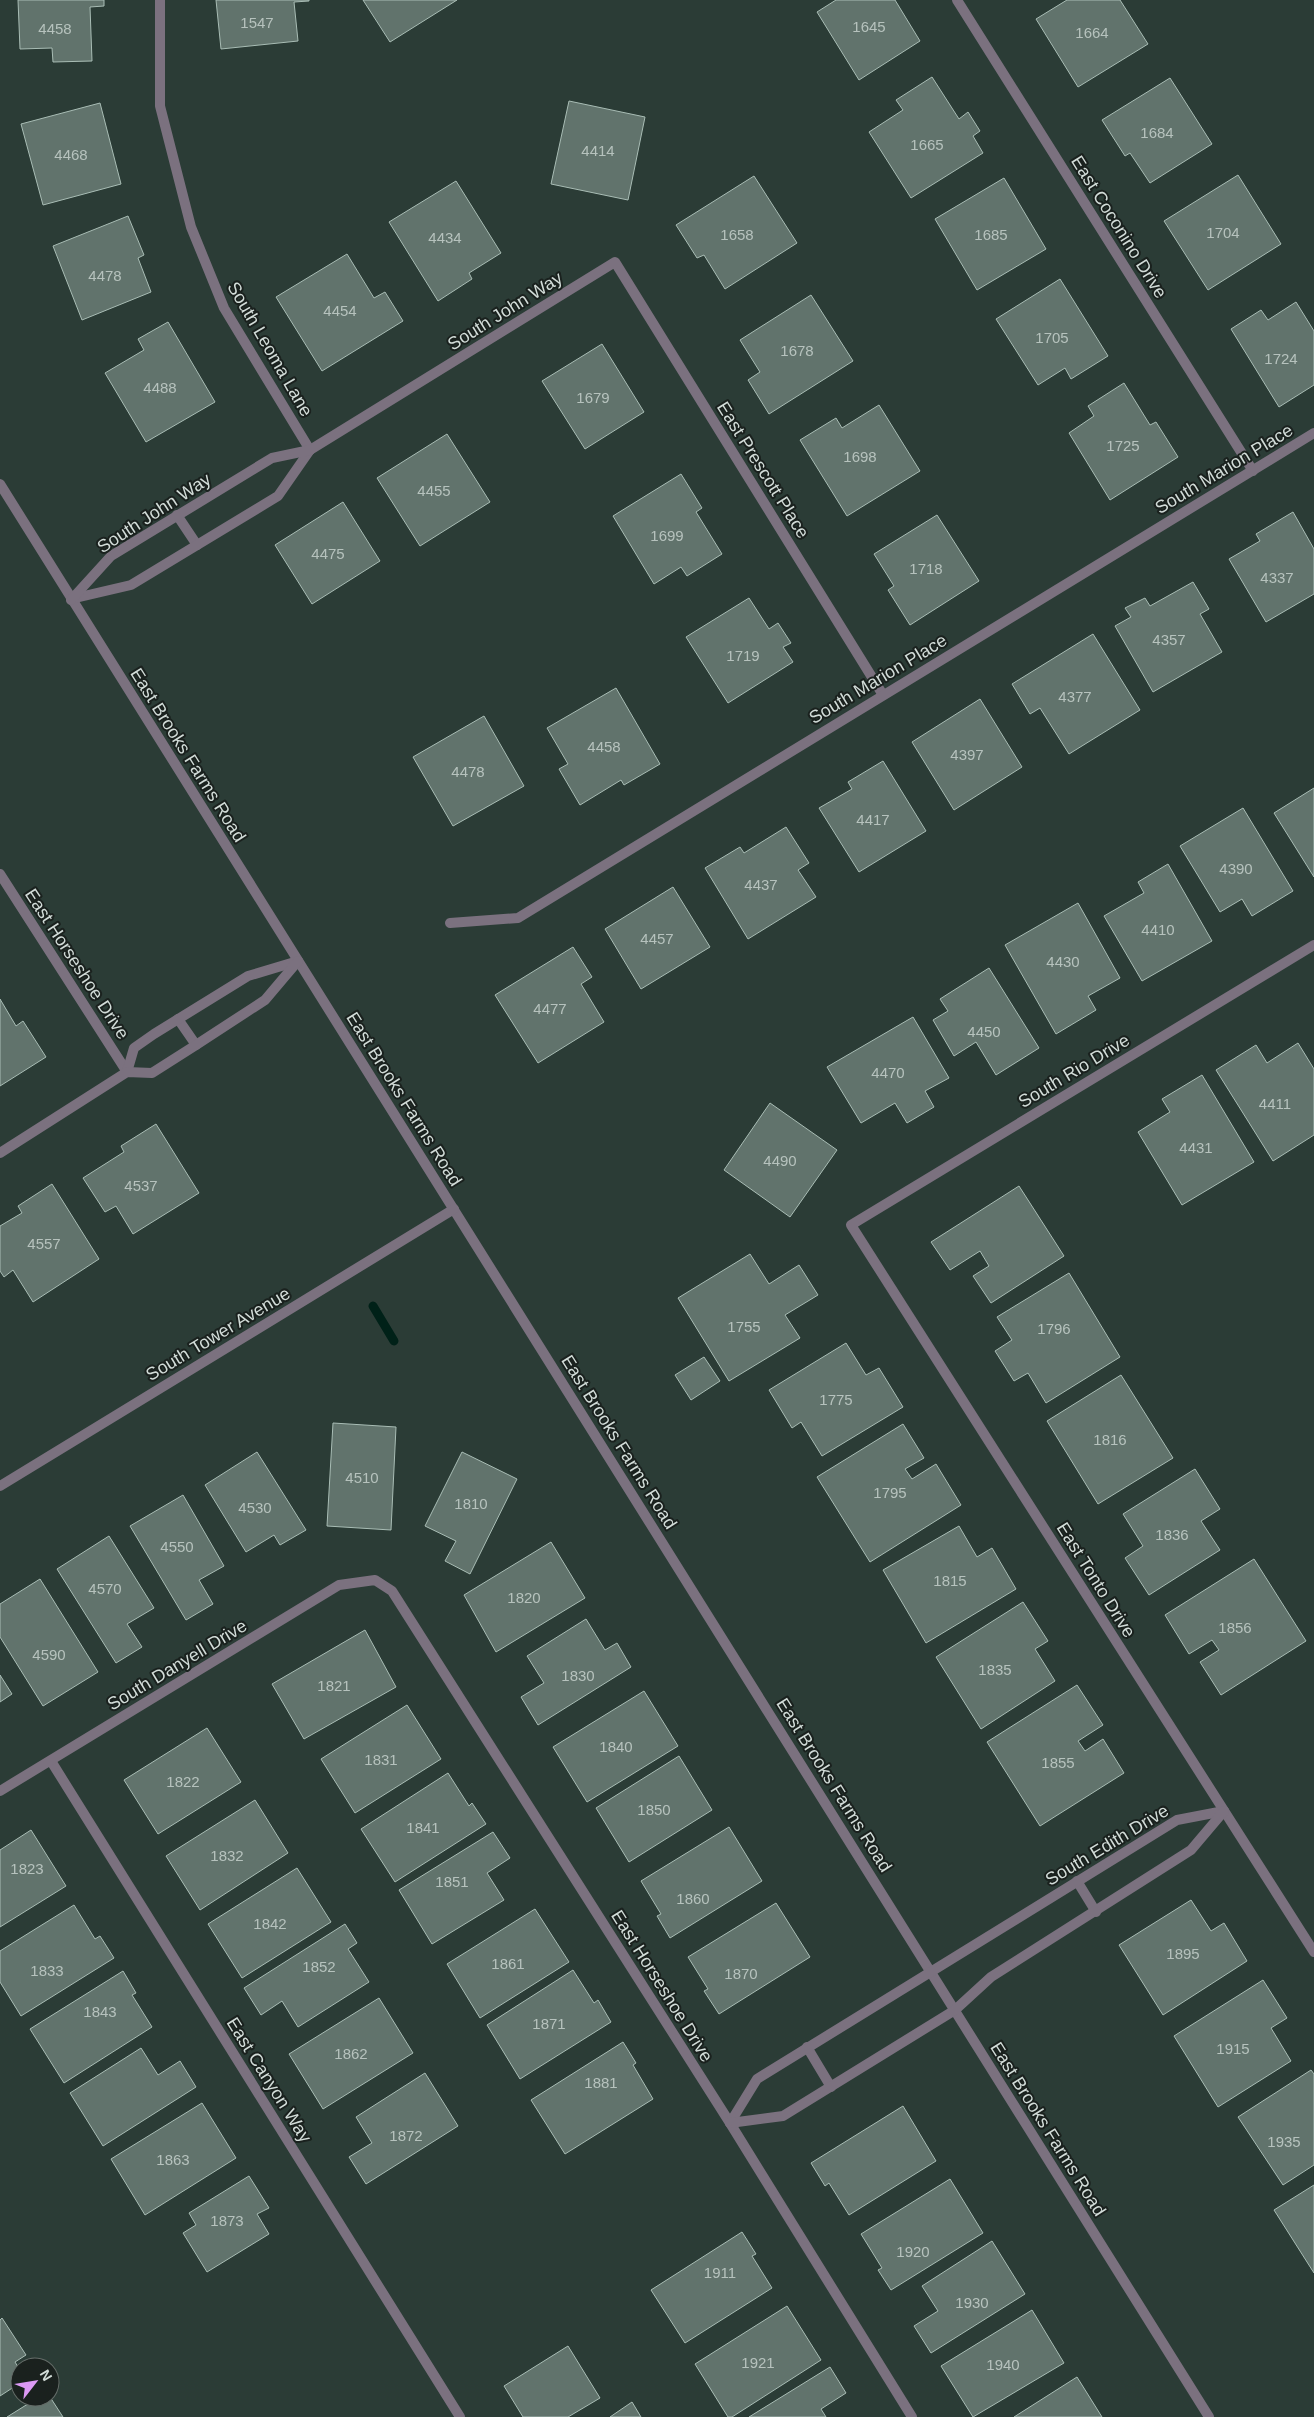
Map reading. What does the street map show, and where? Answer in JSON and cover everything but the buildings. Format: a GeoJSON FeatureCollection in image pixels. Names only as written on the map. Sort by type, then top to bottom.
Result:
{"type":"FeatureCollection","features":[{"type":"Feature","properties":{"kind":"street","name":"South Leoma Lane"},"geometry":{"type":"LineString","coordinates":[[160,0],[160,106],[191,227],[224,308],[310,450]]}},
{"type":"Feature","properties":{"kind":"street","name":"East Coconino Drive"},"geometry":{"type":"LineString","coordinates":[[957,0],[1253,470]]}},
{"type":"Feature","properties":{"kind":"street","name":"South John Way"},"geometry":{"type":"LineString","coordinates":[[71,600],[111,556],[272,458],[310,450],[615,262]]}},
{"type":"Feature","properties":{"kind":"street","name":"East Prescott Place"},"geometry":{"type":"LineString","coordinates":[[615,262],[883,695]]}},
{"type":"Feature","properties":{"kind":"street","name":"South Marion Place"},"geometry":{"type":"LineString","coordinates":[[450,923],[518,918],[1314,433]]}},
{"type":"Feature","properties":{"kind":"street","name":"South John Way"},"geometry":{"type":"LineString","coordinates":[[71,600],[131,585],[278,496],[310,450]]}},
{"type":"Feature","properties":{"kind":"street","name":"East Brooks Farms Road"},"geometry":{"type":"LineString","coordinates":[[0,484],[1209,2417]]}},
{"type":"Feature","properties":{"kind":"street"},"geometry":{"type":"LineString","coordinates":[[177,515],[197,546]]}},
{"type":"Feature","properties":{"kind":"street","name":"East Horseshoe Drive"},"geometry":{"type":"LineString","coordinates":[[0,874],[127,1072]]}},
{"type":"Feature","properties":{"kind":"street","name":"South Rio Drive"},"geometry":{"type":"LineString","coordinates":[[851,1225],[1314,945]]}},
{"type":"Feature","properties":{"kind":"street"},"geometry":{"type":"LineString","coordinates":[[127,1072],[134,1048],[178,1019],[248,976],[298,961]]}},
{"type":"Feature","properties":{"kind":"street"},"geometry":{"type":"LineString","coordinates":[[0,1153],[127,1072],[152,1073],[196,1045],[265,1000],[298,961]]}},
{"type":"Feature","properties":{"kind":"street"},"geometry":{"type":"LineString","coordinates":[[178,1019],[196,1045]]}},
{"type":"Feature","properties":{"kind":"street","name":"South Tower Avenue"},"geometry":{"type":"LineString","coordinates":[[0,1486],[454,1209]]}},
{"type":"Feature","properties":{"kind":"street","name":"East Tonto Drive"},"geometry":{"type":"LineString","coordinates":[[851,1225],[1314,1952]]}},
{"type":"Feature","properties":{"kind":"street","name":"East Horseshoe Drive"},"geometry":{"type":"LineString","coordinates":[[374,1580],[392,1592],[730,2123],[912,2417]]}},
{"type":"Feature","properties":{"kind":"street","name":"South Danyell Drive"},"geometry":{"type":"LineString","coordinates":[[0,1791],[339,1586],[374,1580]]}},
{"type":"Feature","properties":{"kind":"street","name":"East Canyon Way"},"geometry":{"type":"LineString","coordinates":[[51,1761],[460,2417]]}},
{"type":"Feature","properties":{"kind":"street"},"geometry":{"type":"LineString","coordinates":[[730,2123],[784,2116],[955,2010],[991,1977],[1192,1850],[1224,1811]]}},
{"type":"Feature","properties":{"kind":"street","name":"South Edith Drive"},"geometry":{"type":"LineString","coordinates":[[730,2123],[757,2079],[807,2047],[932,1972],[1176,1820],[1224,1811]]}},
{"type":"Feature","properties":{"kind":"street"},"geometry":{"type":"LineString","coordinates":[[1077,1881],[1096,1912]]}},
{"type":"Feature","properties":{"kind":"street"},"geometry":{"type":"LineString","coordinates":[[807,2047],[831,2087]]}},
{"type":"Feature","properties":{"kind":"waterway"},"geometry":{"type":"LineString","coordinates":[[373,1306],[394,1341]]}}]}
